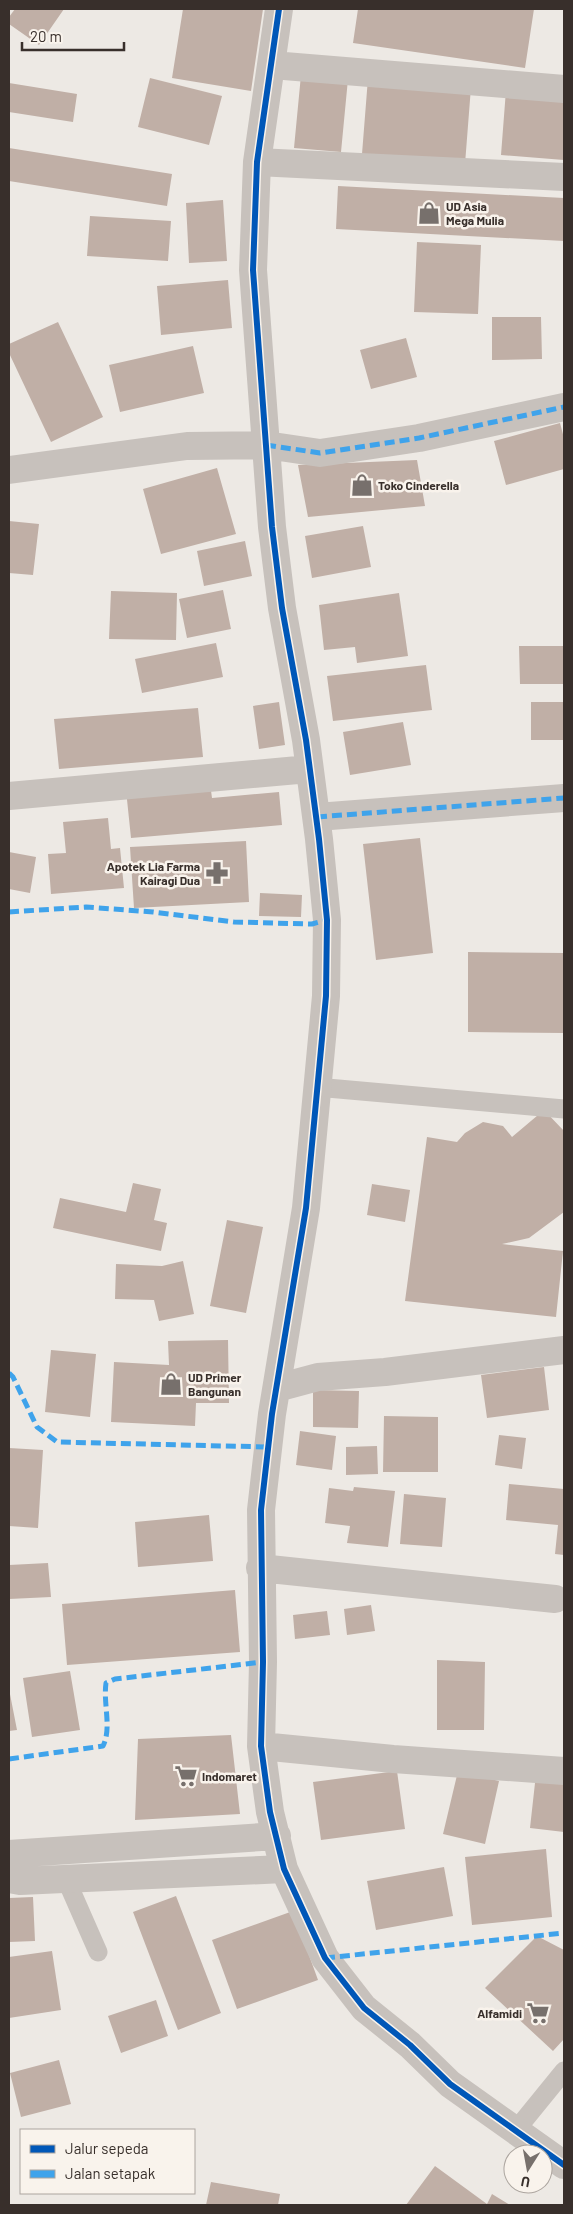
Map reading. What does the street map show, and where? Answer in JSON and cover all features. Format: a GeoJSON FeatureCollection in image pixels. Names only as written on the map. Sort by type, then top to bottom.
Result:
{"type":"FeatureCollection","features":[{"type":"Feature","properties":{"kind":"street"},"geometry":{"type":"LineString","coordinates":[[279,9],[257,162],[253,270],[266,445],[282,608],[317,817],[327,929],[326,996],[306,1208],[277,1388],[261,1510],[260,1568],[263,1662],[261,1746],[270,1812],[284,1869],[325,1958],[364,2008],[410,2045],[450,2084],[564,2165]]}},
{"type":"Feature","properties":{"kind":"street"},"geometry":{"type":"LineString","coordinates":[[272,66],[564,90]]}},
{"type":"Feature","properties":{"kind":"street"},"geometry":{"type":"LineString","coordinates":[[257,162],[564,177]]}},
{"type":"Feature","properties":{"kind":"street"},"geometry":{"type":"LineString","coordinates":[[9,470],[187,446],[266,445],[320,453],[419,438],[564,407]]}},
{"type":"Feature","properties":{"kind":"street"},"geometry":{"type":"LineString","coordinates":[[9,796],[309,769]]}},
{"type":"Feature","properties":{"kind":"street"},"geometry":{"type":"LineString","coordinates":[[317,817],[564,798]]}},
{"type":"Feature","properties":{"kind":"street"},"geometry":{"type":"LineString","coordinates":[[277,1388],[318,1377],[385,1372],[564,1350]]}},
{"type":"Feature","properties":{"kind":"street"},"geometry":{"type":"LineString","coordinates":[[260,1568],[555,1599]]}},
{"type":"Feature","properties":{"kind":"street"},"geometry":{"type":"LineString","coordinates":[[261,1746],[393,1759],[564,1771]]}},
{"type":"Feature","properties":{"kind":"street"},"geometry":{"type":"LineString","coordinates":[[277,1836],[13,1854],[14,1880],[284,1869]]}},
{"type":"Feature","properties":{"kind":"street"},"geometry":{"type":"LineString","coordinates":[[62,1851],[66,1879]]}},
{"type":"Feature","properties":{"kind":"lane"},"geometry":{"type":"LineString","coordinates":[[316,1087],[564,1110]]}},
{"type":"Feature","properties":{"kind":"lane"},"geometry":{"type":"LineString","coordinates":[[66,1879],[98,1952]]}},
{"type":"Feature","properties":{"kind":"lane"},"geometry":{"type":"LineString","coordinates":[[516,2130],[564,2071]]}},
{"type":"Feature","properties":{"kind":"building"},"geometry":{"type":"Polygon","coordinates":[[[15,9],[64,9],[39,45],[9,24],[9,17],[15,9]]]}},
{"type":"Feature","properties":{"kind":"building"},"geometry":{"type":"Polygon","coordinates":[[[183,9],[263,9],[251,91],[172,78],[183,9]]]}},
{"type":"Feature","properties":{"kind":"building"},"geometry":{"type":"Polygon","coordinates":[[[358,9],[534,9],[525,68],[353,43],[358,9]]]}},
{"type":"Feature","properties":{"kind":"building"},"geometry":{"type":"Polygon","coordinates":[[[301,75],[348,79],[341,152],[294,148],[301,75]]]}},
{"type":"Feature","properties":{"kind":"building"},"geometry":{"type":"Polygon","coordinates":[[[150,78],[222,96],[209,145],[138,127],[150,78]]]}},
{"type":"Feature","properties":{"kind":"building"},"geometry":{"type":"Polygon","coordinates":[[[368,78],[471,87],[465,164],[362,154],[368,78]]]}},
{"type":"Feature","properties":{"kind":"building"},"geometry":{"type":"Polygon","coordinates":[[[9,83],[77,94],[73,122],[9,112],[9,83]]]}},
{"type":"Feature","properties":{"kind":"building"},"geometry":{"type":"Polygon","coordinates":[[[506,90],[564,95],[564,160],[501,155],[506,90]]]}},
{"type":"Feature","properties":{"kind":"building"},"geometry":{"type":"Polygon","coordinates":[[[9,148],[172,174],[167,206],[9,181],[9,148]]]}},
{"type":"Feature","properties":{"kind":"building","name":"UD Asia Mega Mulia"},"geometry":{"type":"Polygon","coordinates":[[[338,186],[564,198],[564,241],[336,229],[338,186]]]}},
{"type":"Feature","properties":{"kind":"building"},"geometry":{"type":"Polygon","coordinates":[[[223,200],[227,261],[189,263],[186,203],[223,200]]]}},
{"type":"Feature","properties":{"kind":"building"},"geometry":{"type":"Polygon","coordinates":[[[90,216],[171,221],[168,261],[87,256],[90,216]]]}},
{"type":"Feature","properties":{"kind":"building"},"geometry":{"type":"Polygon","coordinates":[[[417,242],[481,245],[478,314],[414,312],[417,242]]]}},
{"type":"Feature","properties":{"kind":"building"},"geometry":{"type":"Polygon","coordinates":[[[228,280],[232,328],[161,335],[157,286],[228,280]]]}},
{"type":"Feature","properties":{"kind":"building"},"geometry":{"type":"Polygon","coordinates":[[[492,317],[541,317],[542,359],[492,360],[492,317]]]}},
{"type":"Feature","properties":{"kind":"building"},"geometry":{"type":"Polygon","coordinates":[[[58,322],[103,417],[51,442],[9,353],[9,344],[58,322]]]}},
{"type":"Feature","properties":{"kind":"building"},"geometry":{"type":"Polygon","coordinates":[[[406,338],[417,377],[371,389],[360,350],[406,338]]]}},
{"type":"Feature","properties":{"kind":"building"},"geometry":{"type":"Polygon","coordinates":[[[193,346],[204,393],[120,412],[109,365],[193,346]]]}},
{"type":"Feature","properties":{"kind":"building"},"geometry":{"type":"Polygon","coordinates":[[[560,423],[564,438],[564,469],[506,485],[494,441],[560,423]]]}},
{"type":"Feature","properties":{"kind":"building","name":"Toko Cinderella"},"geometry":{"type":"Polygon","coordinates":[[[417,460],[425,506],[308,517],[298,465],[417,460]]]}},
{"type":"Feature","properties":{"kind":"building"},"geometry":{"type":"Polygon","coordinates":[[[217,468],[236,534],[161,554],[143,489],[217,468]]]}},
{"type":"Feature","properties":{"kind":"building"},"geometry":{"type":"Polygon","coordinates":[[[9,521],[39,524],[33,575],[9,573],[9,521]]]}},
{"type":"Feature","properties":{"kind":"building"},"geometry":{"type":"Polygon","coordinates":[[[363,526],[371,567],[312,578],[305,536],[363,526]]]}},
{"type":"Feature","properties":{"kind":"building"},"geometry":{"type":"Polygon","coordinates":[[[245,541],[252,576],[204,586],[197,551],[245,541]]]}},
{"type":"Feature","properties":{"kind":"building"},"geometry":{"type":"Polygon","coordinates":[[[223,590],[231,629],[187,638],[179,599],[223,590]]]}},
{"type":"Feature","properties":{"kind":"building"},"geometry":{"type":"Polygon","coordinates":[[[111,591],[177,593],[176,640],[109,639],[111,591]]]}},
{"type":"Feature","properties":{"kind":"building"},"geometry":{"type":"Polygon","coordinates":[[[399,593],[408,656],[357,663],[355,647],[324,650],[319,605],[399,593]]]}},
{"type":"Feature","properties":{"kind":"building"},"geometry":{"type":"Polygon","coordinates":[[[216,643],[223,677],[142,693],[135,659],[216,643]]]}},
{"type":"Feature","properties":{"kind":"building"},"geometry":{"type":"Polygon","coordinates":[[[519,646],[564,646],[564,684],[520,684],[519,646]]]}},
{"type":"Feature","properties":{"kind":"building"},"geometry":{"type":"Polygon","coordinates":[[[426,665],[432,710],[333,721],[327,676],[426,665]]]}},
{"type":"Feature","properties":{"kind":"building"},"geometry":{"type":"Polygon","coordinates":[[[279,702],[285,745],[259,749],[253,706],[279,702]]]}},
{"type":"Feature","properties":{"kind":"building"},"geometry":{"type":"Polygon","coordinates":[[[531,702],[564,702],[564,740],[531,740],[531,702]]]}},
{"type":"Feature","properties":{"kind":"building"},"geometry":{"type":"Polygon","coordinates":[[[198,708],[203,757],[59,769],[54,719],[198,708]]]}},
{"type":"Feature","properties":{"kind":"building"},"geometry":{"type":"Polygon","coordinates":[[[403,722],[411,765],[350,775],[343,732],[403,722]]]}},
{"type":"Feature","properties":{"kind":"building"},"geometry":{"type":"Polygon","coordinates":[[[210,783],[212,798],[279,792],[282,825],[131,838],[126,790],[210,783]]]}},
{"type":"Feature","properties":{"kind":"building"},"geometry":{"type":"Polygon","coordinates":[[[108,818],[111,849],[120,848],[124,888],[51,894],[48,854],[66,853],[63,822],[108,818]]]}},
{"type":"Feature","properties":{"kind":"building"},"geometry":{"type":"Polygon","coordinates":[[[420,838],[433,953],[376,960],[363,844],[420,838]]]}},
{"type":"Feature","properties":{"kind":"building"},"geometry":{"type":"Polygon","coordinates":[[[246,841],[249,902],[134,908],[130,847],[246,841]]]}},
{"type":"Feature","properties":{"kind":"building"},"geometry":{"type":"Polygon","coordinates":[[[9,852],[36,857],[30,893],[9,889],[9,852]]]}},
{"type":"Feature","properties":{"kind":"building"},"geometry":{"type":"Polygon","coordinates":[[[260,893],[302,895],[301,917],[259,916],[260,893]]]}},
{"type":"Feature","properties":{"kind":"building"},"geometry":{"type":"Polygon","coordinates":[[[468,952],[564,953],[564,1033],[468,1032],[468,952]]]}},
{"type":"Feature","properties":{"kind":"building"},"geometry":{"type":"Polygon","coordinates":[[[544,1110],[564,1131],[564,1212],[529,1238],[502,1244],[563,1251],[556,1317],[405,1301],[427,1137],[457,1142],[465,1133],[483,1122],[503,1126],[512,1137],[544,1110]]]}},
{"type":"Feature","properties":{"kind":"building"},"geometry":{"type":"Polygon","coordinates":[[[133,1183],[161,1189],[154,1220],[167,1223],[161,1251],[53,1228],[60,1198],[126,1212],[133,1183]]]}},
{"type":"Feature","properties":{"kind":"building"},"geometry":{"type":"Polygon","coordinates":[[[372,1184],[410,1190],[405,1222],[367,1215],[372,1184]]]}},
{"type":"Feature","properties":{"kind":"building"},"geometry":{"type":"Polygon","coordinates":[[[227,1220],[263,1227],[246,1313],[210,1306],[227,1220]]]}},
{"type":"Feature","properties":{"kind":"building"},"geometry":{"type":"Polygon","coordinates":[[[183,1261],[194,1314],[159,1321],[154,1300],[115,1299],[116,1264],[162,1266],[183,1261]]]}},
{"type":"Feature","properties":{"kind":"building","name":"UD Primer Bangunan"},"geometry":{"type":"Polygon","coordinates":[[[228,1340],[229,1403],[196,1403],[195,1426],[111,1422],[114,1362],[169,1365],[168,1341],[228,1340]]]}},
{"type":"Feature","properties":{"kind":"building"},"geometry":{"type":"Polygon","coordinates":[[[51,1350],[96,1354],[90,1417],[45,1412],[51,1350]]]}},
{"type":"Feature","properties":{"kind":"building"},"geometry":{"type":"Polygon","coordinates":[[[544,1367],[549,1410],[487,1418],[481,1375],[544,1367]]]}},
{"type":"Feature","properties":{"kind":"building"},"geometry":{"type":"Polygon","coordinates":[[[313,1390],[359,1391],[358,1428],[313,1427],[313,1390]]]}},
{"type":"Feature","properties":{"kind":"building"},"geometry":{"type":"Polygon","coordinates":[[[384,1416],[438,1417],[438,1472],[383,1472],[384,1416]]]}},
{"type":"Feature","properties":{"kind":"building"},"geometry":{"type":"Polygon","coordinates":[[[300,1431],[336,1436],[332,1470],[296,1465],[300,1431]]]}},
{"type":"Feature","properties":{"kind":"building"},"geometry":{"type":"Polygon","coordinates":[[[499,1435],[526,1438],[522,1469],[495,1465],[499,1435]]]}},
{"type":"Feature","properties":{"kind":"building"},"geometry":{"type":"Polygon","coordinates":[[[377,1446],[378,1474],[346,1475],[346,1447],[377,1446]]]}},
{"type":"Feature","properties":{"kind":"building"},"geometry":{"type":"Polygon","coordinates":[[[9,1448],[43,1450],[38,1528],[9,1526],[9,1448]]]}},
{"type":"Feature","properties":{"kind":"building"},"geometry":{"type":"Polygon","coordinates":[[[509,1484],[564,1489],[564,1555],[555,1554],[558,1525],[506,1520],[509,1484]]]}},
{"type":"Feature","properties":{"kind":"building"},"geometry":{"type":"Polygon","coordinates":[[[354,1487],[395,1491],[388,1547],[347,1543],[350,1526],[325,1523],[329,1488],[353,1491],[354,1487]]]}},
{"type":"Feature","properties":{"kind":"building"},"geometry":{"type":"Polygon","coordinates":[[[404,1494],[446,1498],[442,1547],[400,1544],[404,1494]]]}},
{"type":"Feature","properties":{"kind":"building"},"geometry":{"type":"Polygon","coordinates":[[[209,1515],[213,1561],[138,1567],[135,1522],[209,1515]]]}},
{"type":"Feature","properties":{"kind":"building"},"geometry":{"type":"Polygon","coordinates":[[[48,1563],[51,1597],[9,1599],[9,1565],[48,1563]]]}},
{"type":"Feature","properties":{"kind":"building"},"geometry":{"type":"Polygon","coordinates":[[[235,1590],[240,1652],[67,1665],[62,1604],[235,1590]]]}},
{"type":"Feature","properties":{"kind":"building"},"geometry":{"type":"Polygon","coordinates":[[[371,1605],[375,1631],[347,1635],[344,1609],[371,1605]]]}},
{"type":"Feature","properties":{"kind":"building"},"geometry":{"type":"Polygon","coordinates":[[[327,1611],[330,1635],[295,1639],[293,1615],[327,1611]]]}},
{"type":"Feature","properties":{"kind":"building"},"geometry":{"type":"Polygon","coordinates":[[[437,1660],[485,1662],[484,1730],[437,1730],[437,1660]]]}},
{"type":"Feature","properties":{"kind":"building"},"geometry":{"type":"Polygon","coordinates":[[[70,1671],[80,1730],[32,1737],[23,1678],[70,1671]]]}},
{"type":"Feature","properties":{"kind":"building"},"geometry":{"type":"Polygon","coordinates":[[[9,1689],[17,1730],[9,1731],[9,1689]]]}},
{"type":"Feature","properties":{"kind":"building","name":"Indomaret"},"geometry":{"type":"Polygon","coordinates":[[[231,1735],[240,1814],[135,1820],[138,1739],[231,1735]]]}},
{"type":"Feature","properties":{"kind":"building"},"geometry":{"type":"Polygon","coordinates":[[[397,1771],[405,1829],[321,1840],[313,1782],[397,1771]]]}},
{"type":"Feature","properties":{"kind":"building"},"geometry":{"type":"Polygon","coordinates":[[[458,1771],[499,1781],[485,1844],[443,1834],[458,1771]]]}},
{"type":"Feature","properties":{"kind":"building"},"geometry":{"type":"Polygon","coordinates":[[[536,1774],[564,1777],[564,1832],[530,1828],[536,1774]]]}},
{"type":"Feature","properties":{"kind":"building"},"geometry":{"type":"Polygon","coordinates":[[[546,1849],[552,1917],[472,1925],[465,1857],[546,1849]]]}},
{"type":"Feature","properties":{"kind":"building"},"geometry":{"type":"Polygon","coordinates":[[[444,1867],[453,1916],[376,1930],[367,1881],[444,1867]]]}},
{"type":"Feature","properties":{"kind":"building"},"geometry":{"type":"Polygon","coordinates":[[[176,1896],[221,2013],[178,2030],[133,1912],[176,1896]]]}},
{"type":"Feature","properties":{"kind":"building"},"geometry":{"type":"Polygon","coordinates":[[[33,1897],[35,1941],[9,1942],[9,1898],[33,1897]]]}},
{"type":"Feature","properties":{"kind":"building"},"geometry":{"type":"Polygon","coordinates":[[[293,1911],[318,1980],[237,2009],[212,1940],[293,1911]]]}},
{"type":"Feature","properties":{"kind":"building","name":"Alfamidi"},"geometry":{"type":"Polygon","coordinates":[[[537,1936],[564,1950],[564,2039],[553,2051],[485,1988],[537,1936]]]}},
{"type":"Feature","properties":{"kind":"building"},"geometry":{"type":"Polygon","coordinates":[[[52,1951],[61,2010],[9,2018],[9,1957],[52,1951]]]}},
{"type":"Feature","properties":{"kind":"building"},"geometry":{"type":"Polygon","coordinates":[[[156,2000],[168,2036],[121,2053],[108,2016],[156,2000]]]}},
{"type":"Feature","properties":{"kind":"building"},"geometry":{"type":"Polygon","coordinates":[[[59,2060],[71,2104],[21,2117],[10,2073],[59,2060]]]}},
{"type":"Feature","properties":{"kind":"building"},"geometry":{"type":"Polygon","coordinates":[[[435,2166],[487,2204],[492,2194],[510,2205],[406,2205],[435,2166]]]}},
{"type":"Feature","properties":{"kind":"building"},"geometry":{"type":"Polygon","coordinates":[[[211,2182],[280,2194],[278,2205],[206,2205],[211,2182]]]}},
{"type":"Feature","properties":{"kind":"marked path"},"geometry":{"type":"LineString","coordinates":[[266,445],[320,453],[419,438],[564,407]]}},
{"type":"Feature","properties":{"kind":"marked path"},"geometry":{"type":"LineString","coordinates":[[317,817],[564,798]]}},
{"type":"Feature","properties":{"kind":"marked path"},"geometry":{"type":"LineString","coordinates":[[9,912],[86,907],[153,912],[234,922],[312,924],[327,920]]}},
{"type":"Feature","properties":{"kind":"marked path"},"geometry":{"type":"LineString","coordinates":[[9,1373],[13,1377],[37,1427],[57,1442],[268,1447]]}},
{"type":"Feature","properties":{"kind":"marked path"},"geometry":{"type":"LineString","coordinates":[[9,1759],[103,1746],[107,1732],[106,1683],[115,1679],[263,1662]]}},
{"type":"Feature","properties":{"kind":"marked path"},"geometry":{"type":"LineString","coordinates":[[325,1958],[564,1933]]}},
{"type":"Feature","properties":{"kind":"cycle path"},"geometry":{"type":"LineString","coordinates":[[279,9],[257,162],[253,270],[272,527],[282,608],[306,740],[327,920],[326,996],[306,1208],[272,1414],[261,1510],[263,1662],[261,1746],[270,1812],[284,1869],[325,1958],[364,2008],[410,2045],[450,2084],[564,2165]]}},
{"type":"Feature","properties":{"kind":"place","name":"UD Asia Mega Mulia"},"geometry":{"type":"Point","coordinates":[429,213]}},
{"type":"Feature","properties":{"kind":"place","name":"Toko Cinderella"},"geometry":{"type":"Point","coordinates":[362,485]}},
{"type":"Feature","properties":{"kind":"place","name":"Apotek Lia Farma Kairagi Dua"},"geometry":{"type":"Point","coordinates":[217,873]}},
{"type":"Feature","properties":{"kind":"place","name":"UD Primer Bangunan"},"geometry":{"type":"Point","coordinates":[171,1384]}},
{"type":"Feature","properties":{"kind":"place","name":"Indomaret"},"geometry":{"type":"Point","coordinates":[186,1776]}},
{"type":"Feature","properties":{"kind":"place","name":"Alfamidi"},"geometry":{"type":"Point","coordinates":[538,2013]}}]}
